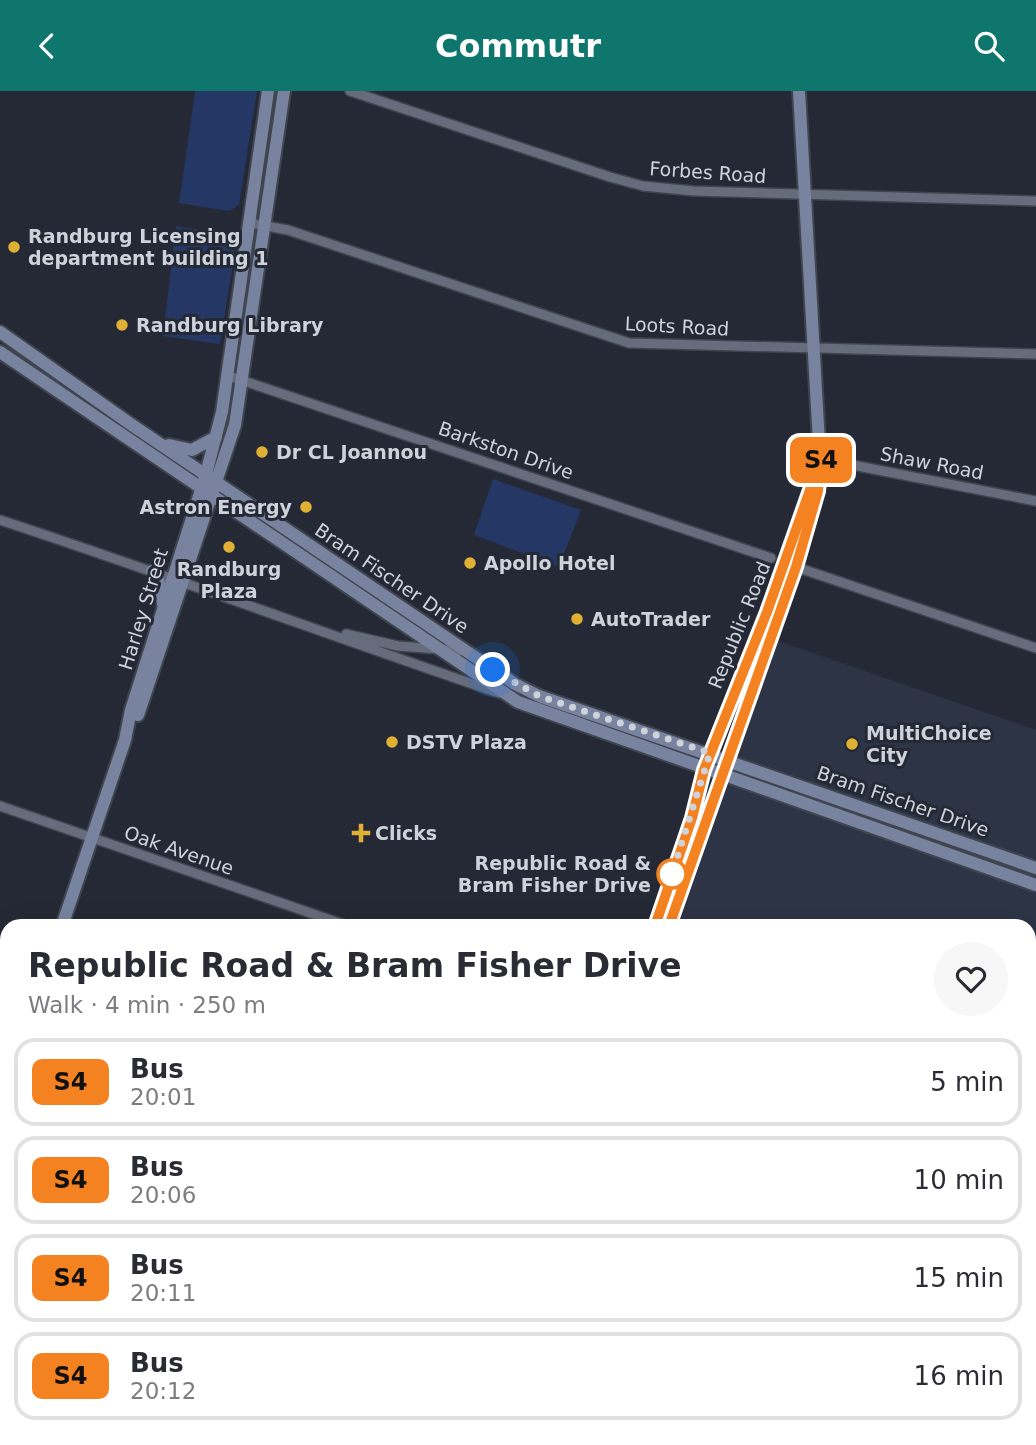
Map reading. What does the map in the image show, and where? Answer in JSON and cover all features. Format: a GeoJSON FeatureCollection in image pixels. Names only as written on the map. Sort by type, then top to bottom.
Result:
{"type":"FeatureCollection","features":[{"type":"Feature","properties":{"kind":"main road","name":"Harley Street"},"geometry":{"type":"LineString","coordinates":[[125,740],[139,713],[179,580],[216,437],[229,376],[268,91]]}},
{"type":"Feature","properties":{"kind":"main road","name":"Harley Street"},"geometry":{"type":"LineString","coordinates":[[64,919],[125,740],[131,711],[163,608],[179,580],[213,497],[235,425],[284,91]]}},
{"type":"Feature","properties":{"kind":"main road","name":"Republic Road"},"geometry":{"type":"LineString","coordinates":[[671,919],[728,759],[821,459],[799,91]]}},
{"type":"Feature","properties":{"kind":"main road","name":"Bram Fischer Drive"},"geometry":{"type":"LineString","coordinates":[[0,332],[465,652],[539,696],[728,759],[1036,868]]}},
{"type":"Feature","properties":{"kind":"main road","name":"Bram Fischer Drive"},"geometry":{"type":"LineString","coordinates":[[0,352],[507,695],[533,709],[1036,885]]}},
{"type":"Feature","properties":{"kind":"main road"},"geometry":{"type":"LineString","coordinates":[[156,439],[192,450],[216,437]]}},
{"type":"Feature","properties":{"kind":"main road","name":"Republic Road"},"geometry":{"type":"LineString","coordinates":[[657,919],[692,818],[710,753],[790,565]]}},
{"type":"Feature","properties":{"kind":"main road"},"geometry":{"type":"LineString","coordinates":[[152,571],[162,594],[163,608]]}},
{"type":"Feature","properties":{"kind":"street","name":"Forbes Road"},"geometry":{"type":"LineString","coordinates":[[350,91],[643,186],[806,195],[1036,201]]}},
{"type":"Feature","properties":{"kind":"street","name":"Loots Road"},"geometry":{"type":"LineString","coordinates":[[250,223],[265,225],[619,341],[660,345],[1036,354]]}},
{"type":"Feature","properties":{"kind":"street","name":"Barkston Drive"},"geometry":{"type":"LineString","coordinates":[[229,376],[771,558]]}},
{"type":"Feature","properties":{"kind":"street","name":"Shaw Road"},"geometry":{"type":"LineString","coordinates":[[821,459],[1036,501]]}},
{"type":"Feature","properties":{"kind":"street"},"geometry":{"type":"LineString","coordinates":[[0,520],[317,627],[367,648],[507,695]]}},
{"type":"Feature","properties":{"kind":"street"},"geometry":{"type":"LineString","coordinates":[[790,565],[1036,648]]}},
{"type":"Feature","properties":{"kind":"street"},"geometry":{"type":"LineString","coordinates":[[317,627],[398,646],[465,652]]}},
{"type":"Feature","properties":{"kind":"street","name":"Oak Avenue"},"geometry":{"type":"LineString","coordinates":[[0,806],[328,919]]}},
{"type":"Feature","properties":{"kind":"shaded area"},"geometry":{"type":"Polygon","coordinates":[[[195,91],[257,91],[239,205],[229,211],[179,203],[195,91]]]}},
{"type":"Feature","properties":{"kind":"shaded area"},"geometry":{"type":"Polygon","coordinates":[[[176,226],[229,234],[236,244],[220,344],[163,336],[176,226]]]}},
{"type":"Feature","properties":{"kind":"shaded area"},"geometry":{"type":"Polygon","coordinates":[[[493,479],[581,510],[559,567],[474,535],[493,479]]]}},
{"type":"Feature","properties":{"kind":"shaded area"},"geometry":{"type":"Polygon","coordinates":[[[778,641],[1036,730],[1036,919],[680,919],[778,641]]]}},
{"type":"Feature","properties":{"kind":"bus line","name":"S4"},"geometry":{"type":"LineString","coordinates":[[657,919],[692,818],[704,770],[767,612],[821,459],[818,491],[796,567],[671,919]]}},
{"type":"Feature","properties":{"kind":"place","name":"Randburg Licensing department building 1"},"geometry":{"type":"Point","coordinates":[14,247]}},
{"type":"Feature","properties":{"kind":"place","name":"Randburg Library"},"geometry":{"type":"Point","coordinates":[122,325]}},
{"type":"Feature","properties":{"kind":"place","name":"Dr CL Joannou"},"geometry":{"type":"Point","coordinates":[262,452]}},
{"type":"Feature","properties":{"kind":"place","name":"Astron Energy"},"geometry":{"type":"Point","coordinates":[306,507]}},
{"type":"Feature","properties":{"kind":"place","name":"Randburg Plaza"},"geometry":{"type":"Point","coordinates":[229,547]}},
{"type":"Feature","properties":{"kind":"place","name":"Apollo Hotel"},"geometry":{"type":"Point","coordinates":[470,563]}},
{"type":"Feature","properties":{"kind":"place","name":"AutoTrader"},"geometry":{"type":"Point","coordinates":[577,619]}},
{"type":"Feature","properties":{"kind":"place","name":"DSTV Plaza"},"geometry":{"type":"Point","coordinates":[392,742]}},
{"type":"Feature","properties":{"kind":"place","name":"MultiChoice City"},"geometry":{"type":"Point","coordinates":[852,744]}},
{"type":"Feature","properties":{"kind":"place","name":"Clicks"},"geometry":{"type":"Point","coordinates":[361,833]}},
{"type":"Feature","properties":{"kind":"place","name":"Republic Road & Bram Fisher Drive"},"geometry":{"type":"Point","coordinates":[672,874]}},
{"type":"Feature","properties":{"kind":"route"},"geometry":{"type":"LineString","coordinates":[[493,670],[539,696],[710,753],[692,818],[672,874]]}}]}
